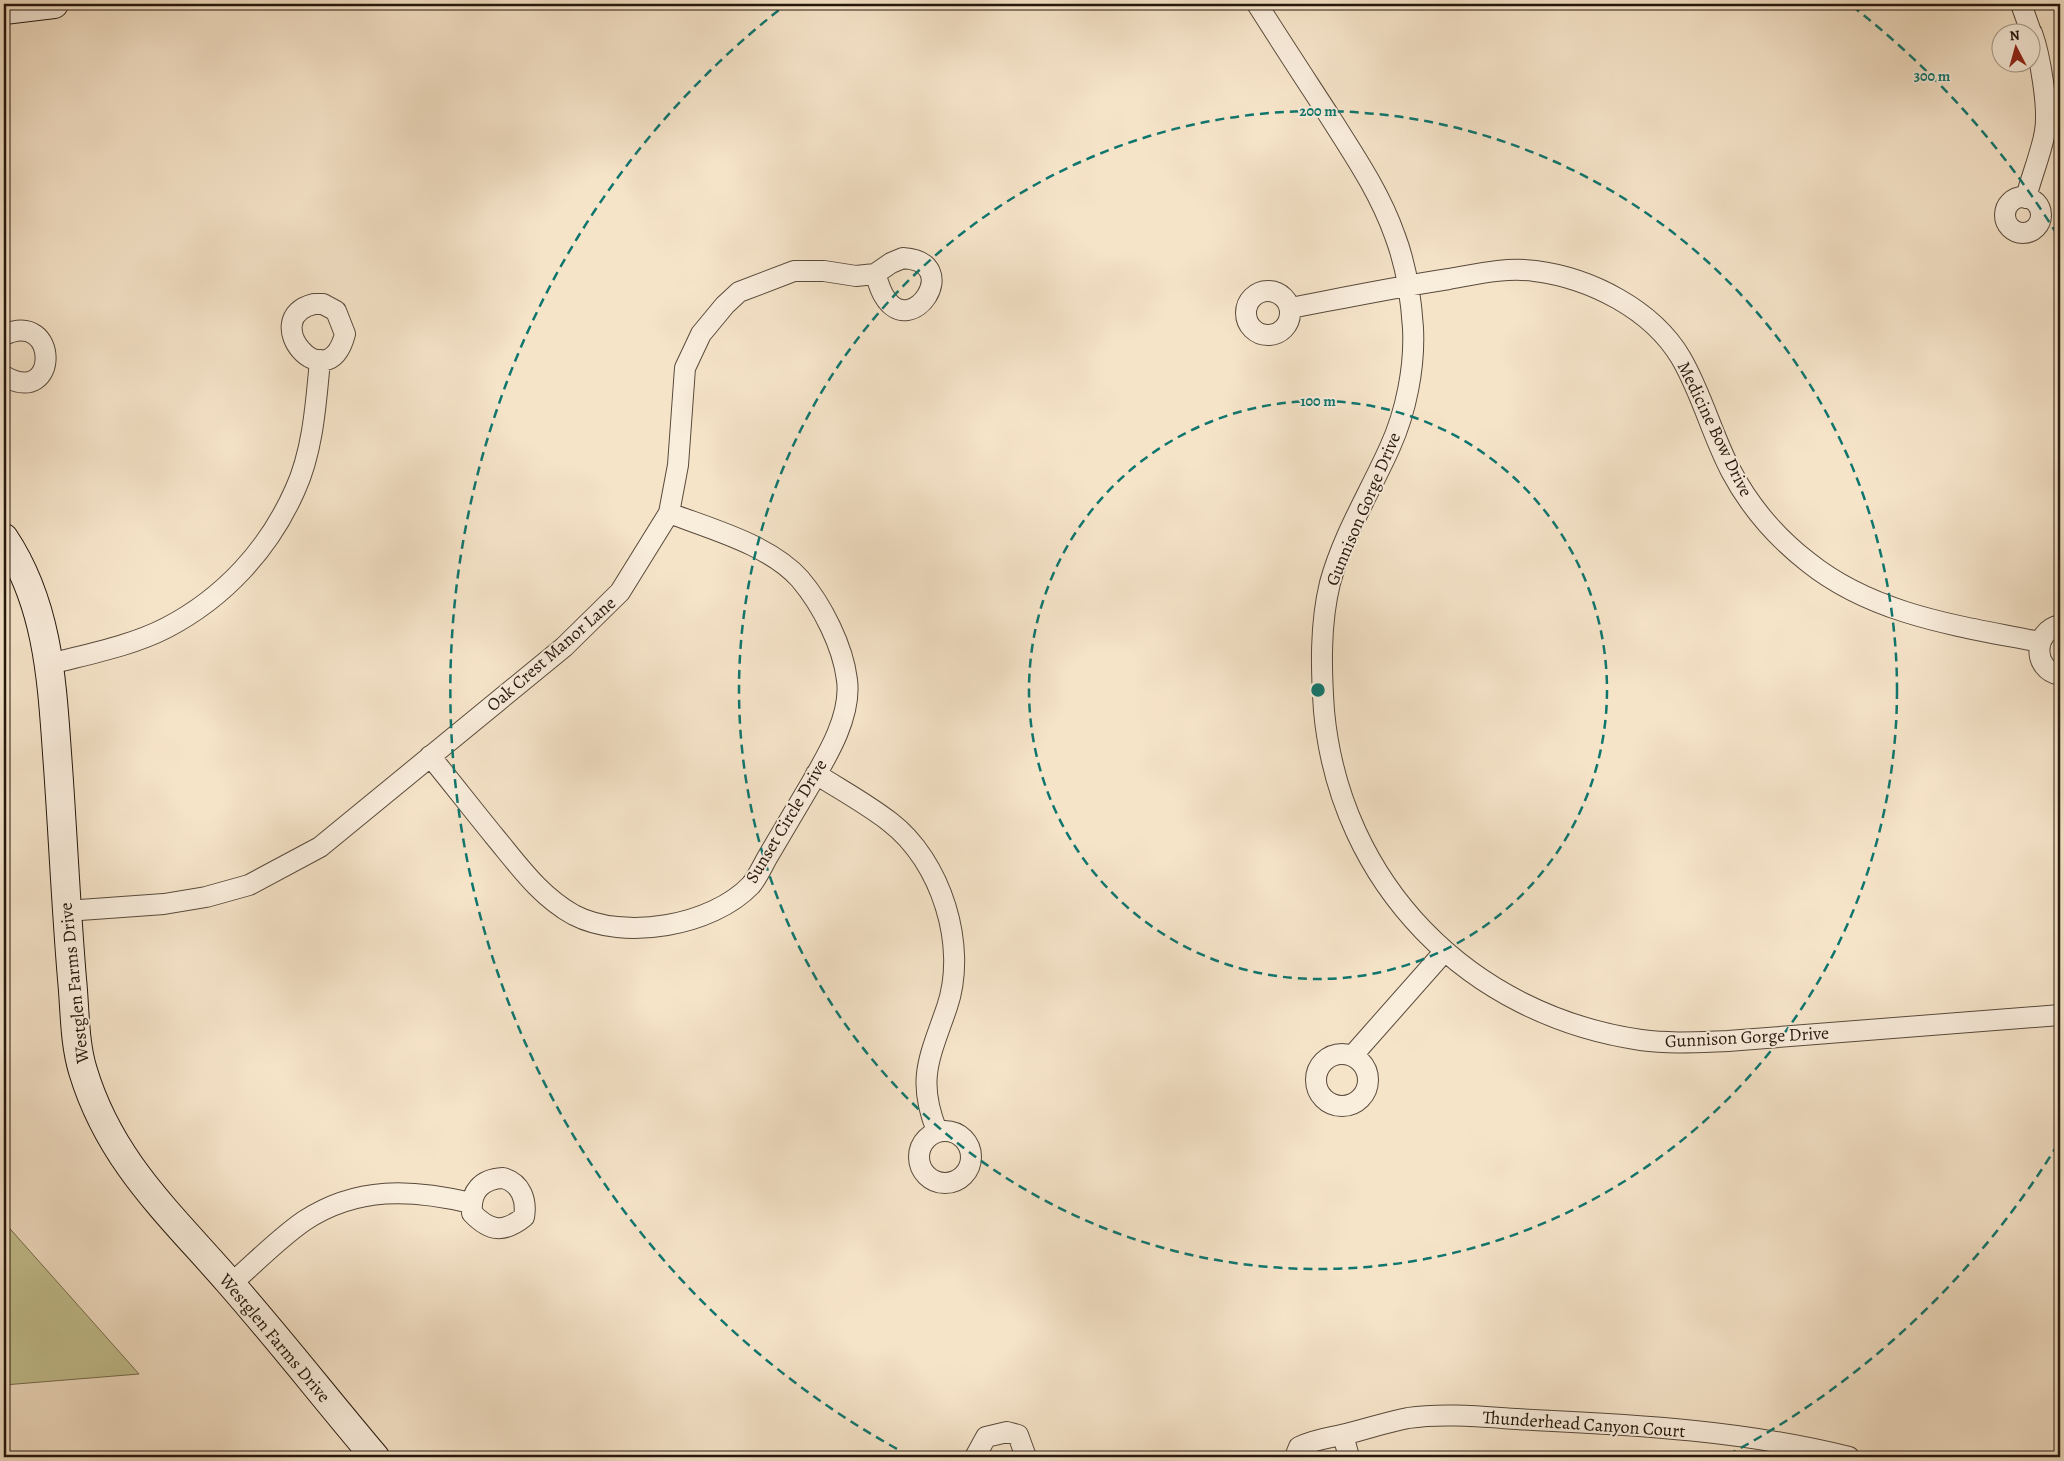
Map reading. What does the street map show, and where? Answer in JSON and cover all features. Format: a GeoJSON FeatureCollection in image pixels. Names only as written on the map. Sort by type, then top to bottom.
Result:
{"type":"FeatureCollection","features":[{"type":"Feature","properties":{"kind":"street"},"geometry":{"type":"LineString","coordinates":[[19,7],[54,4]]}},
{"type":"Feature","properties":{"kind":"street","name":"Gunnison Gorge Drive"},"geometry":{"type":"LineString","coordinates":[[1257,4],[1362,166],[1395,234],[1408,285],[1413,332],[1411,370],[1403,410],[1392,444],[1360,508],[1330,582],[1323,625],[1322,679],[1326,726],[1334,775],[1350,819],[1383,881],[1405,911],[1444,952],[1512,998],[1550,1016],[1608,1034],[1642,1040],[1674,1043],[1728,1040],[2060,1015]]}},
{"type":"Feature","properties":{"kind":"street"},"geometry":{"type":"LineString","coordinates":[[2021,4],[2027,22]]}},
{"type":"Feature","properties":{"kind":"street"},"geometry":{"type":"LineString","coordinates":[[2026,198],[2045,131],[2044,102],[2040,72]]}},
{"type":"Feature","properties":{"kind":"street","name":"Medicine Bow Drive"},"geometry":{"type":"LineString","coordinates":[[1290,308],[1408,285],[1502,270],[1534,271],[1576,280],[1612,296],[1653,325],[1680,356],[1693,380],[1731,471],[1742,489],[1767,524],[1806,561],[1828,578],[1874,602],[1909,614],[2040,642]]}},
{"type":"Feature","properties":{"kind":"street","name":"Oak Crest Manor Lane"},"geometry":{"type":"LineString","coordinates":[[66,911],[164,904],[206,897],[249,885],[320,848],[564,647],[620,592],[669,513],[678,466],[685,368],[701,334],[739,292],[794,271],[856,276],[875,274]]}},
{"type":"Feature","properties":{"kind":"street"},"geometry":{"type":"LineString","coordinates":[[4,335],[10,332],[29,333],[38,338],[47,350],[47,360],[40,375],[26,382],[16,383],[4,378]]}},
{"type":"Feature","properties":{"kind":"street"},"geometry":{"type":"LineString","coordinates":[[50,664],[122,644],[165,629],[199,609],[227,587],[254,558],[276,526],[296,489],[309,440],[320,360]]}},
{"type":"Feature","properties":{"kind":"street","name":"Sunset Circle Drive"},"geometry":{"type":"LineString","coordinates":[[430,756],[539,891],[576,916],[609,926],[648,928],[687,922],[722,906],[751,885],[816,774],[834,738],[846,707],[847,679],[835,636],[818,603],[799,578],[770,554],[669,513]]}},
{"type":"Feature","properties":{"kind":"street","name":"Westglen Farms Drive"},"geometry":{"type":"LineString","coordinates":[[4,538],[23,569],[36,607],[50,664],[66,911],[82,1070],[97,1108],[112,1141],[134,1174],[231,1284],[375,1457]]}},
{"type":"Feature","properties":{"kind":"street"},"geometry":{"type":"LineString","coordinates":[[2060,625],[2050,629],[2040,642],[2039,654],[2042,663],[2048,670],[2060,675]]}},
{"type":"Feature","properties":{"kind":"street"},"geometry":{"type":"LineString","coordinates":[[816,774],[891,822],[916,848],[935,880],[950,920],[956,958],[948,1005],[930,1052],[926,1085],[928,1108],[938,1131]]}},
{"type":"Feature","properties":{"kind":"street"},"geometry":{"type":"LineString","coordinates":[[1353,1056],[1444,952]]}},
{"type":"Feature","properties":{"kind":"street"},"geometry":{"type":"LineString","coordinates":[[231,1284],[304,1221],[341,1202],[380,1192],[438,1196],[471,1203]]}},
{"type":"Feature","properties":{"kind":"street","name":"Thunderhead Canyon Court"},"geometry":{"type":"LineString","coordinates":[[1295,1457],[1299,1448],[1318,1438],[1343,1435],[1409,1418],[1495,1417],[1614,1423],[1704,1432],[1784,1442],[1849,1457]]}},
{"type":"Feature","properties":{"kind":"street"},"geometry":{"type":"LineString","coordinates":[[975,1457],[986,1437],[1006,1432],[1018,1435],[1026,1457]]}},
{"type":"Feature","properties":{"kind":"street"},"geometry":{"type":"LineString","coordinates":[[1343,1435],[1349,1457]]}},
{"type":"Feature","properties":{"kind":"shaded area"},"geometry":{"type":"Polygon","coordinates":[[[4,1222],[139,1374],[4,1385],[4,1222]]]}}]}
